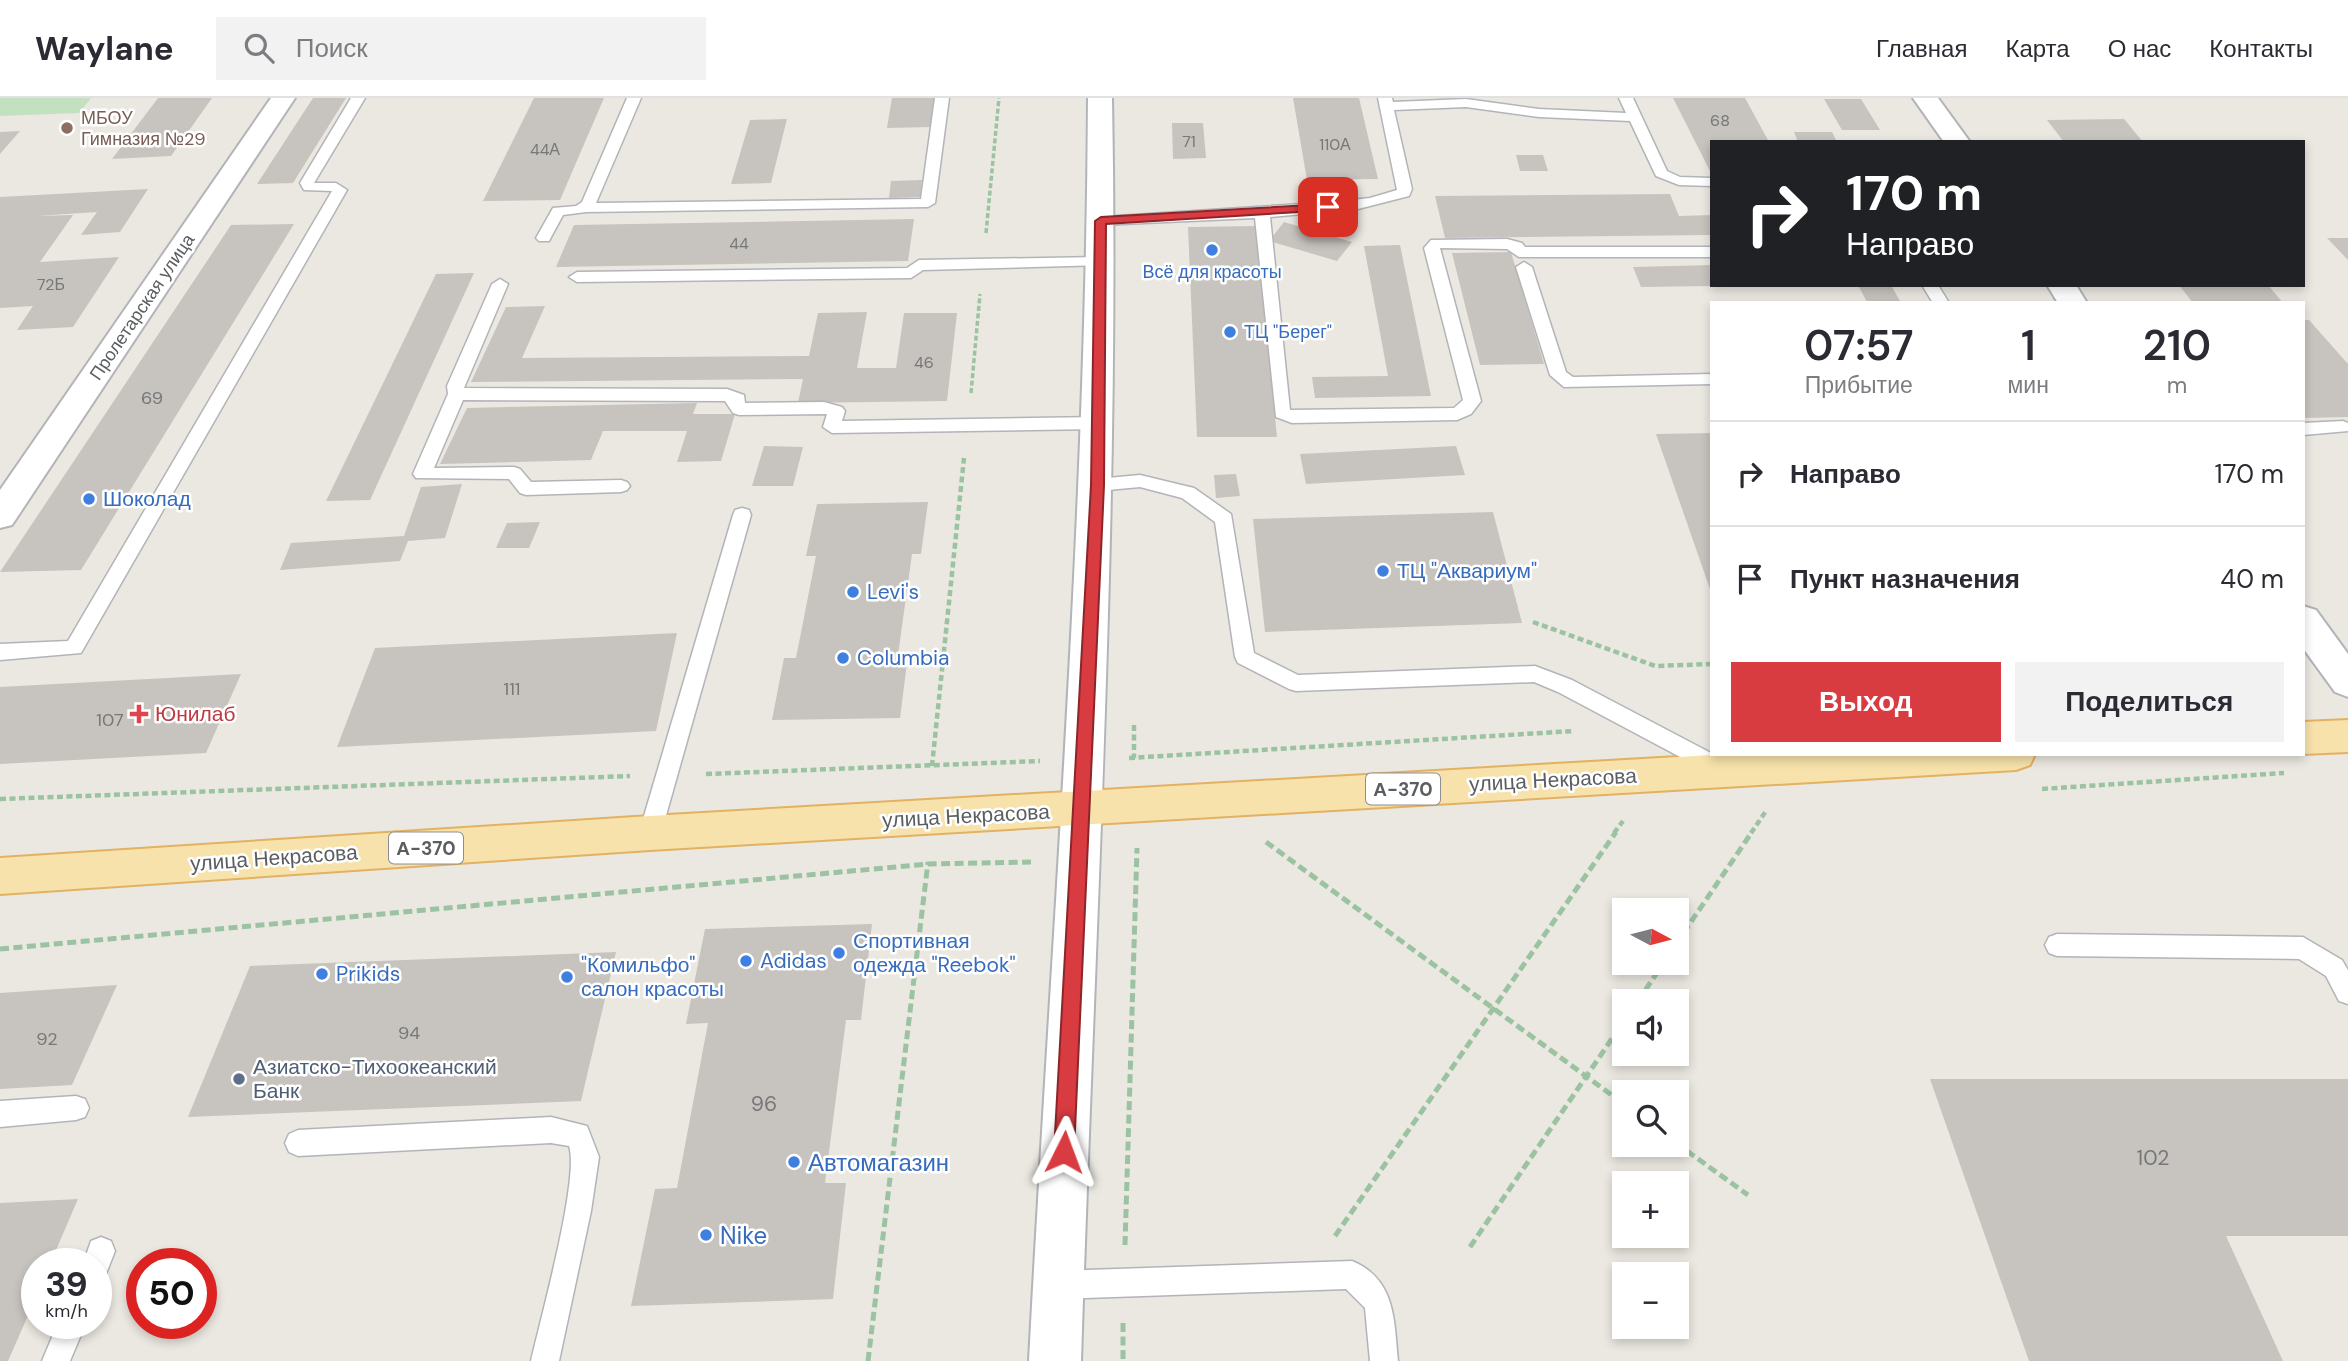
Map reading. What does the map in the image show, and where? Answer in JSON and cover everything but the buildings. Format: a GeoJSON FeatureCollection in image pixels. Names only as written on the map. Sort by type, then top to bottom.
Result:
{"type":"FeatureCollection","features":[{"type":"Feature","properties":{"kind":"main road","name":"Пролетарская улица"},"geometry":{"type":"LineString","coordinates":[[0,516],[283,98]]}},
{"type":"Feature","properties":{"kind":"main road"},"geometry":{"type":"LineString","coordinates":[[1055,1361],[1097,485],[1100,98]]}},
{"type":"Feature","properties":{"kind":"main road"},"geometry":{"type":"LineString","coordinates":[[1926,98],[1956,140]]}},
{"type":"Feature","properties":{"kind":"main road"},"geometry":{"type":"LineString","coordinates":[[2305,623],[2348,682]]}},
{"type":"Feature","properties":{"kind":"main road"},"geometry":{"type":"LineString","coordinates":[[2305,738],[2348,736]]}},
{"type":"Feature","properties":{"kind":"main road","name":"улица Некрасова"},"geometry":{"type":"LineString","coordinates":[[0,876],[650,833],[1980,756]]}},
{"type":"Feature","properties":{"kind":"lane"},"geometry":{"type":"LineString","coordinates":[[0,652],[74,648],[340,190],[336,187],[309,187],[307,183],[358,98]]}},
{"type":"Feature","properties":{"kind":"lane"},"geometry":{"type":"LineString","coordinates":[[584,208],[588,205],[634,98]]}},
{"type":"Feature","properties":{"kind":"lane"},"geometry":{"type":"LineString","coordinates":[[544,238],[558,211],[584,208],[928,203],[943,98]]}},
{"type":"Feature","properties":{"kind":"lane"},"geometry":{"type":"LineString","coordinates":[[1626,98],[1661,173],[1681,182],[1710,182]]}},
{"type":"Feature","properties":{"kind":"lane"},"geometry":{"type":"LineString","coordinates":[[1101,221],[1262,213],[1350,205],[1404,193],[1386,102],[1466,103],[1539,113],[1634,117]]}},
{"type":"Feature","properties":{"kind":"lane"},"geometry":{"type":"LineString","coordinates":[[1262,213],[1282,413],[1292,417],[1457,414],[1465,410],[1472,401],[1432,248],[1436,243],[1507,244],[1517,246],[1519,252],[1710,252]]}},
{"type":"Feature","properties":{"kind":"lane"},"geometry":{"type":"LineString","coordinates":[[577,277],[911,273],[919,265],[1100,262]]}},
{"type":"Feature","properties":{"kind":"lane"},"geometry":{"type":"LineString","coordinates":[[1524,267],[1558,375],[1570,383],[1710,379]]}},
{"type":"Feature","properties":{"kind":"lane"},"geometry":{"type":"LineString","coordinates":[[500,284],[422,474],[514,473],[526,489],[621,486]]}},
{"type":"Feature","properties":{"kind":"lane"},"geometry":{"type":"LineString","coordinates":[[457,394],[727,395],[738,399],[736,404],[739,409],[824,408],[836,411],[832,427],[1099,423]]}},
{"type":"Feature","properties":{"kind":"lane"},"geometry":{"type":"LineString","coordinates":[[2305,429],[2343,427]]}},
{"type":"Feature","properties":{"kind":"lane"},"geometry":{"type":"LineString","coordinates":[[1097,485],[1140,481],[1188,493],[1224,519],[1245,657],[1296,683],[1535,674],[1565,686],[1724,770]]}},
{"type":"Feature","properties":{"kind":"lane"},"geometry":{"type":"LineString","coordinates":[[650,833],[742,515]]}},
{"type":"Feature","properties":{"kind":"lane"},"geometry":{"type":"LineString","coordinates":[[2057,945],[2302,948],[2334,968],[2348,993]]}},
{"type":"Feature","properties":{"kind":"lane"},"geometry":{"type":"LineString","coordinates":[[0,1114],[76,1108]]}},
{"type":"Feature","properties":{"kind":"lane"},"geometry":{"type":"LineString","coordinates":[[298,1143],[551,1130],[578,1135],[586,1157],[578,1211],[545,1361]]}},
{"type":"Feature","properties":{"kind":"lane"},"geometry":{"type":"LineString","coordinates":[[1057,1285],[1352,1275],[1378,1302],[1384,1361]]}},
{"type":"Feature","properties":{"kind":"lane"},"geometry":{"type":"LineString","coordinates":[[56,1361],[65,1339]]}},
{"type":"Feature","properties":{"kind":"path"},"geometry":{"type":"LineString","coordinates":[[1533,622],[1655,666],[1710,664]]}},
{"type":"Feature","properties":{"kind":"path"},"geometry":{"type":"LineString","coordinates":[[0,799],[1084,760],[1643,727]]}},
{"type":"Feature","properties":{"kind":"path"},"geometry":{"type":"LineString","coordinates":[[1689,925],[1769,807]]}},
{"type":"Feature","properties":{"kind":"path"},"geometry":{"type":"LineString","coordinates":[[1307,1276],[1625,817]]}},
{"type":"Feature","properties":{"kind":"path"},"geometry":{"type":"LineString","coordinates":[[1265,841],[1612,1095]]}},
{"type":"Feature","properties":{"kind":"path"},"geometry":{"type":"LineString","coordinates":[[1123,1361],[1137,850]]}},
{"type":"Feature","properties":{"kind":"path"},"geometry":{"type":"LineString","coordinates":[[0,949],[928,864],[1078,861]]}},
{"type":"Feature","properties":{"kind":"path"},"geometry":{"type":"LineString","coordinates":[[867,1361],[928,864]]}},
{"type":"Feature","properties":{"kind":"path"},"geometry":{"type":"LineString","coordinates":[[1470,1247],[1612,1039]]}},
{"type":"Feature","properties":{"kind":"path"},"geometry":{"type":"LineString","coordinates":[[1689,1152],[1748,1195]]}},
{"type":"Feature","properties":{"kind":"green space"},"geometry":{"type":"Polygon","coordinates":[[[0,98],[91,98],[79,113],[0,116],[0,98]]]}},
{"type":"Feature","properties":{"kind":"place","name":"МБОУ Гимназия №29"},"geometry":{"type":"Point","coordinates":[67,128]}},
{"type":"Feature","properties":{"kind":"place","name":"Всё для красоты"},"geometry":{"type":"Point","coordinates":[1212,250]}},
{"type":"Feature","properties":{"kind":"place","name":"ТЦ \"Берег\""},"geometry":{"type":"Point","coordinates":[1230,332]}},
{"type":"Feature","properties":{"kind":"place","name":"Шоколад"},"geometry":{"type":"Point","coordinates":[89,499]}},
{"type":"Feature","properties":{"kind":"place","name":"ТЦ \"Аквариум\""},"geometry":{"type":"Point","coordinates":[1383,571]}},
{"type":"Feature","properties":{"kind":"place","name":"Levi's"},"geometry":{"type":"Point","coordinates":[853,592]}},
{"type":"Feature","properties":{"kind":"place","name":"Columbia"},"geometry":{"type":"Point","coordinates":[843,658]}},
{"type":"Feature","properties":{"kind":"place","name":"Юнилаб"},"geometry":{"type":"Point","coordinates":[139,714]}},
{"type":"Feature","properties":{"kind":"place","name":"Спортивная одежда \"Reebok\""},"geometry":{"type":"Point","coordinates":[839,953]}},
{"type":"Feature","properties":{"kind":"place","name":"Adidas"},"geometry":{"type":"Point","coordinates":[746,961]}},
{"type":"Feature","properties":{"kind":"place","name":"Prikids"},"geometry":{"type":"Point","coordinates":[322,974]}},
{"type":"Feature","properties":{"kind":"place","name":"\"Комильфо\" салон красоты"},"geometry":{"type":"Point","coordinates":[567,977]}},
{"type":"Feature","properties":{"kind":"place","name":"Азиатско-Тихоокеанский Банк"},"geometry":{"type":"Point","coordinates":[239,1079]}},
{"type":"Feature","properties":{"kind":"place","name":"Автомагазин"},"geometry":{"type":"Point","coordinates":[794,1162]}},
{"type":"Feature","properties":{"kind":"place","name":"Nike"},"geometry":{"type":"Point","coordinates":[706,1235]}},
{"type":"Feature","properties":{"kind":"route"},"geometry":{"type":"LineString","coordinates":[[1064,1152],[1097,485],[1101,221],[1328,207]]}}]}
